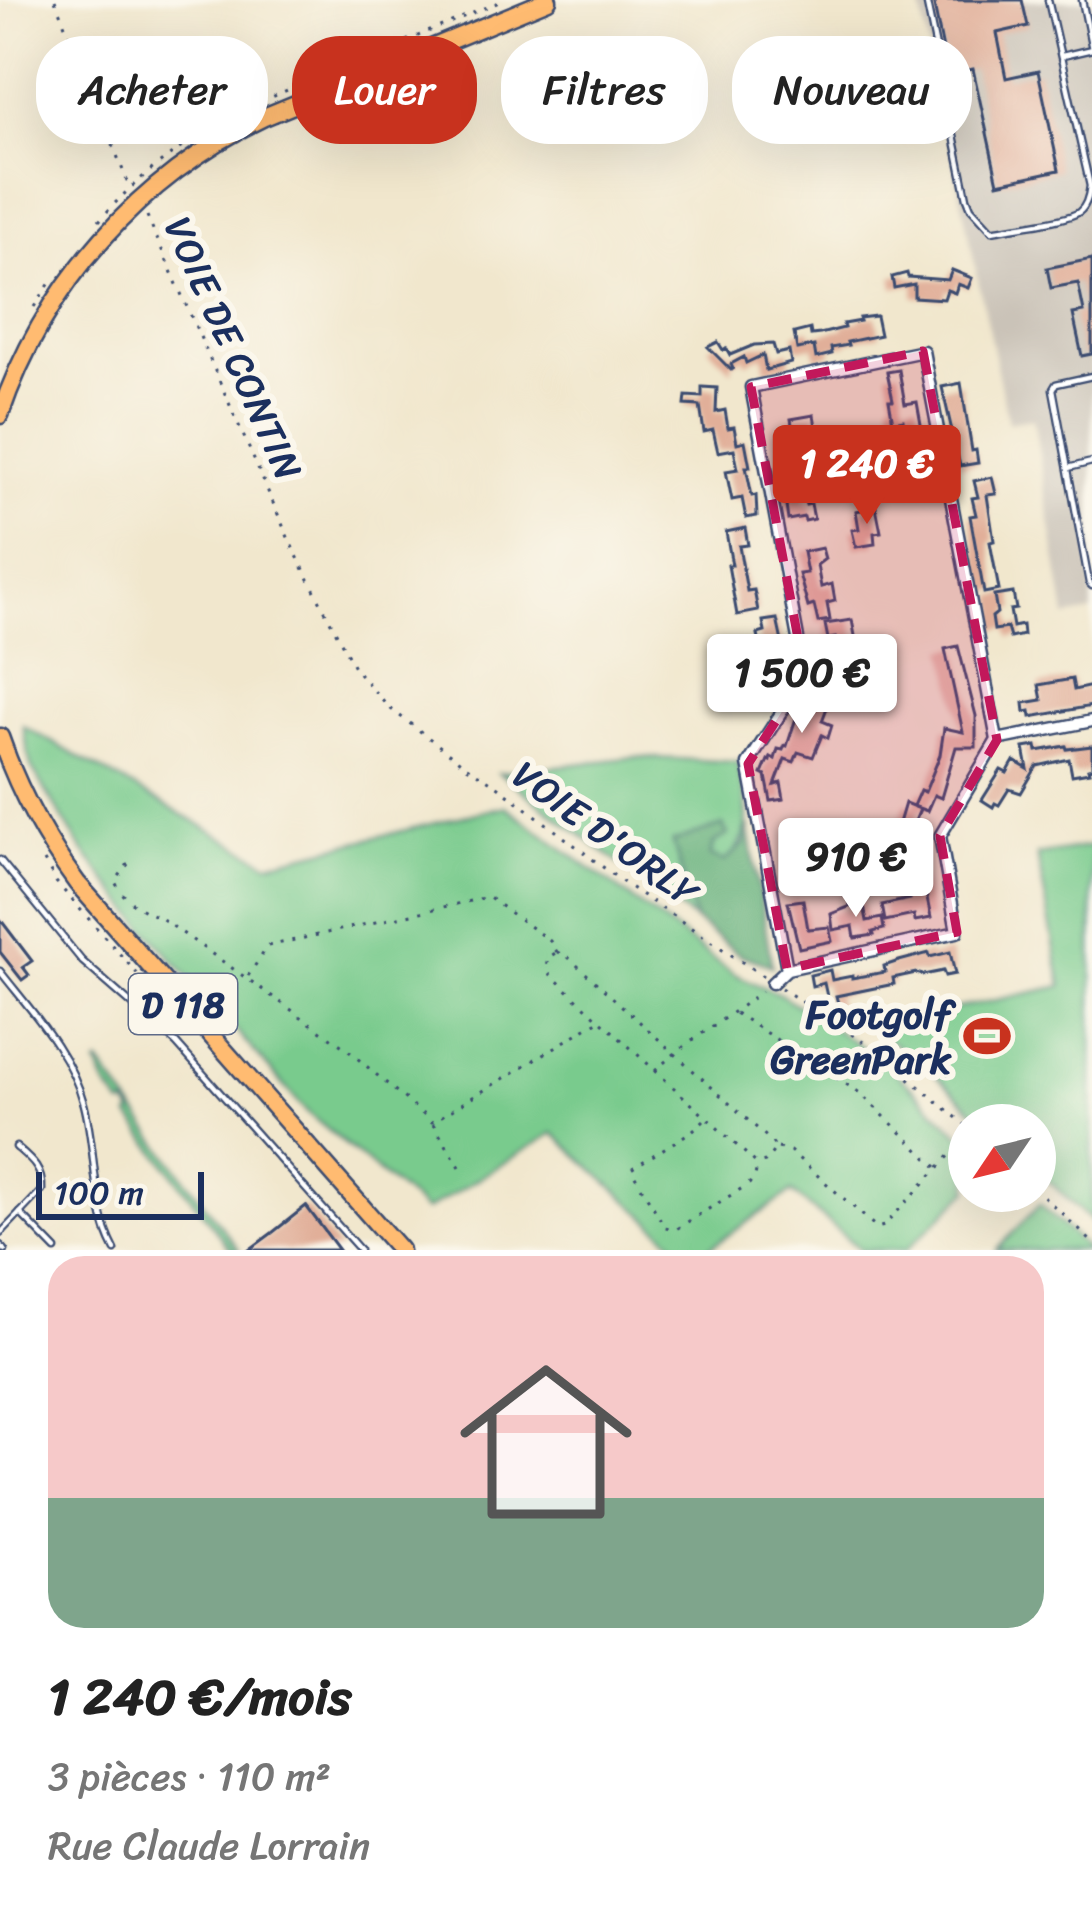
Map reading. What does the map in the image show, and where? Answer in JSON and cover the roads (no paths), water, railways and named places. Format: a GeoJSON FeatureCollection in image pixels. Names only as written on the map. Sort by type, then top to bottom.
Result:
{"type":"FeatureCollection","features":[{"type":"Feature","properties":{"kind":"main road"},"geometry":{"type":"LineString","coordinates":[[0,415],[41,322],[135,194],[249,124],[548,0]]}},
{"type":"Feature","properties":{"kind":"main road","name":"D 118"},"geometry":{"type":"LineString","coordinates":[[0,737],[12,773],[50,847],[77,883],[400,1250]]}},
{"type":"Feature","properties":{"kind":"street"},"geometry":{"type":"LineString","coordinates":[[772,982],[787,969],[957,932],[940,836],[997,740],[922,351],[751,388],[805,676],[748,764],[787,969]]}},
{"type":"Feature","properties":{"kind":"street"},"geometry":{"type":"LineString","coordinates":[[997,740],[1092,722]]}},
{"type":"Feature","properties":{"kind":"lane"},"geometry":{"type":"LineString","coordinates":[[926,0],[967,198],[992,231],[1066,217],[1080,212],[1088,199],[1090,185],[1048,0]]}},
{"type":"Feature","properties":{"kind":"lane"},"geometry":{"type":"LineString","coordinates":[[1060,56],[1092,49],[1082,0]]}},
{"type":"Feature","properties":{"kind":"lane"},"geometry":{"type":"LineString","coordinates":[[1092,376],[1056,384],[1053,389],[1092,586]]}},
{"type":"Feature","properties":{"kind":"lane"},"geometry":{"type":"LineString","coordinates":[[1068,468],[1092,462]]}},
{"type":"Feature","properties":{"kind":"lane"},"geometry":{"type":"LineString","coordinates":[[0,860],[82,961],[159,1025],[360,1250]]}},
{"type":"Feature","properties":{"kind":"lane"},"geometry":{"type":"LineString","coordinates":[[0,970],[65,1057],[77,1082],[86,1110],[100,1210],[115,1250]]}},
{"type":"Feature","properties":{"kind":"lane"},"geometry":{"type":"LineString","coordinates":[[0,1234],[42,1190],[37,1166],[16,1147]]}},
{"type":"Feature","properties":{"kind":"lane"},"geometry":{"type":"LineString","coordinates":[[20,1214],[56,1250]]}},
{"type":"Feature","properties":{"kind":"place","name":"Footgolf GreenPark"},"geometry":{"type":"Point","coordinates":[987,1036]}}]}
